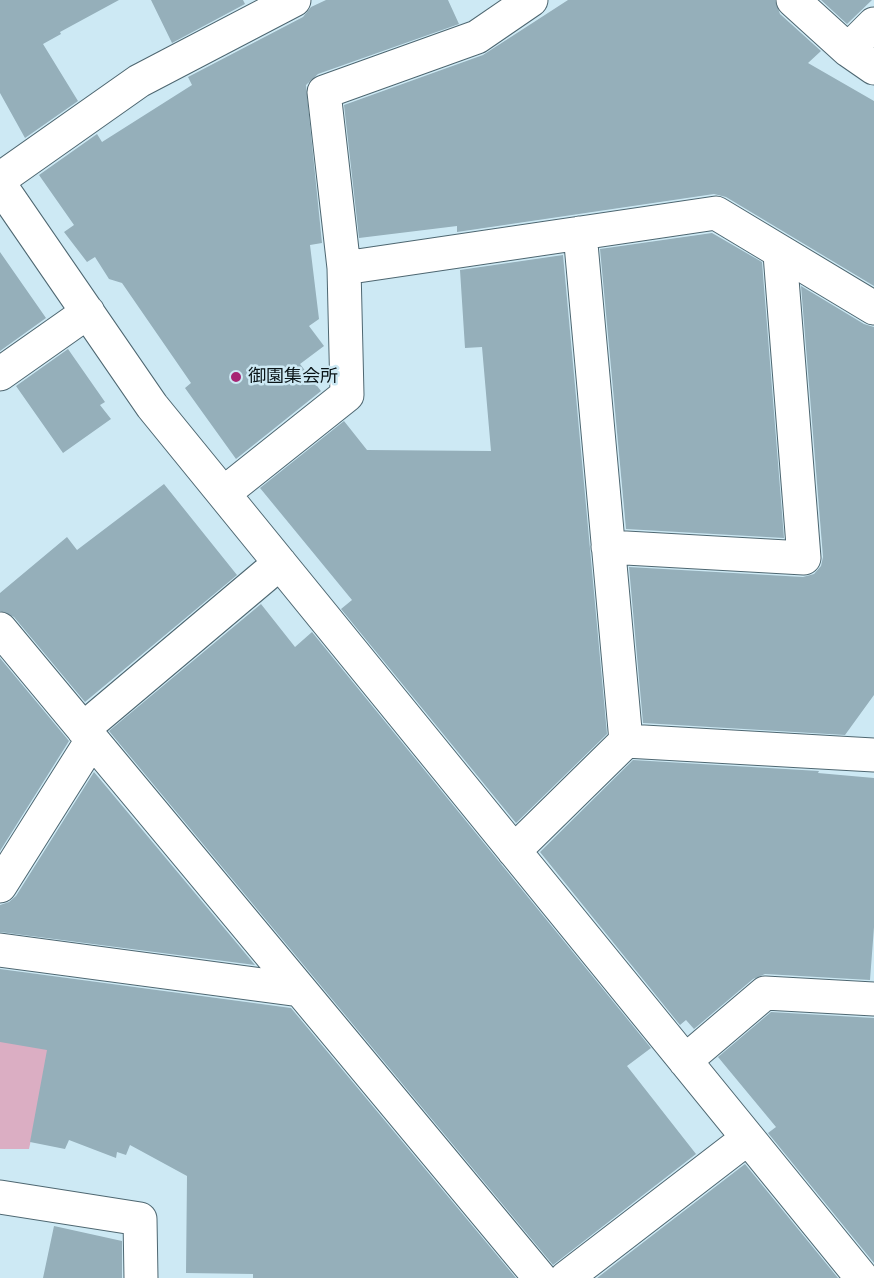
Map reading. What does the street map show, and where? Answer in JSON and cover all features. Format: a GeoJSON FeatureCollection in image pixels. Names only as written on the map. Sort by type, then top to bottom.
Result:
{"type":"FeatureCollection","features":[{"type":"Feature","properties":{"kind":"street"},"geometry":{"type":"LineString","coordinates":[[0,179],[139,81],[294,0]]}},
{"type":"Feature","properties":{"kind":"street"},"geometry":{"type":"LineString","coordinates":[[224,494],[347,395],[344,268],[324,92],[477,37],[496,10],[531,0]]}},
{"type":"Feature","properties":{"kind":"street"},"geometry":{"type":"LineString","coordinates":[[793,0],[848,50],[874,68]]}},
{"type":"Feature","properties":{"kind":"street"},"geometry":{"type":"LineString","coordinates":[[848,50],[874,24]]}},
{"type":"Feature","properties":{"kind":"street"},"geometry":{"type":"LineString","coordinates":[[0,185],[152,406],[862,1278]]}},
{"type":"Feature","properties":{"kind":"street"},"geometry":{"type":"LineString","coordinates":[[344,268],[716,213],[780,254],[874,308]]}},
{"type":"Feature","properties":{"kind":"street"},"geometry":{"type":"LineString","coordinates":[[580,233],[626,741]]}},
{"type":"Feature","properties":{"kind":"street"},"geometry":{"type":"LineString","coordinates":[[609,547],[804,558],[780,254]]}},
{"type":"Feature","properties":{"kind":"street"},"geometry":{"type":"LineString","coordinates":[[0,374],[88,312]]}},
{"type":"Feature","properties":{"kind":"street"},"geometry":{"type":"LineString","coordinates":[[0,886],[88,735],[280,563]]}},
{"type":"Feature","properties":{"kind":"street"},"geometry":{"type":"LineString","coordinates":[[0,629],[540,1278]]}},
{"type":"Feature","properties":{"kind":"street"},"geometry":{"type":"LineString","coordinates":[[514,851],[626,741],[869,747]]}},
{"type":"Feature","properties":{"kind":"street"},"geometry":{"type":"LineString","coordinates":[[0,950],[300,990]]}},
{"type":"Feature","properties":{"kind":"street"},"geometry":{"type":"LineString","coordinates":[[685,1061],[765,993],[874,999]]}},
{"type":"Feature","properties":{"kind":"street"},"geometry":{"type":"LineString","coordinates":[[566,1278],[748,1138]]}},
{"type":"Feature","properties":{"kind":"street"},"geometry":{"type":"LineString","coordinates":[[0,1197],[140,1219],[141,1278]]}},
{"type":"Feature","properties":{"kind":"shaded area"},"geometry":{"type":"Polygon","coordinates":[[[0,1037],[51,1045],[29,1149],[0,1149],[0,1037]]]}},
{"type":"Feature","properties":{"kind":"building"},"geometry":{"type":"Polygon","coordinates":[[[0,0],[119,0],[60,32],[61,34],[43,44],[78,101],[25,138],[0,93],[0,0]]]}},
{"type":"Feature","properties":{"kind":"building"},"geometry":{"type":"Polygon","coordinates":[[[151,0],[243,0],[245,4],[172,43],[151,0]]]}},
{"type":"Feature","properties":{"kind":"building"},"geometry":{"type":"Polygon","coordinates":[[[326,0],[448,0],[459,24],[318,74],[306,85],[322,243],[310,245],[319,319],[309,326],[324,346],[300,364],[321,391],[236,459],[185,388],[191,383],[122,283],[109,279],[95,257],[87,262],[64,232],[74,225],[39,175],[97,134],[102,142],[192,85],[188,77],[303,17],[311,7],[326,0]]]}},
{"type":"Feature","properties":{"kind":"building"},"geometry":{"type":"Polygon","coordinates":[[[568,0],[775,0],[780,14],[821,51],[808,63],[874,101],[874,286],[726,197],[714,194],[457,232],[457,226],[359,238],[344,105],[483,55],[568,0]]]}},
{"type":"Feature","properties":{"kind":"building"},"geometry":{"type":"Polygon","coordinates":[[[821,0],[872,0],[847,24],[821,0]]]}},
{"type":"Feature","properties":{"kind":"building"},"geometry":{"type":"Polygon","coordinates":[[[712,233],[762,262],[784,538],[626,529],[600,249],[712,233]]]}},
{"type":"Feature","properties":{"kind":"building"},"geometry":{"type":"Polygon","coordinates":[[[0,252],[46,318],[0,351],[0,252]]]}},
{"type":"Feature","properties":{"kind":"building"},"geometry":{"type":"Polygon","coordinates":[[[563,255],[607,734],[516,823],[341,609],[352,600],[260,488],[344,421],[367,450],[491,451],[482,347],[465,348],[460,270],[563,255]]]}},
{"type":"Feature","properties":{"kind":"building"},"geometry":{"type":"Polygon","coordinates":[[[801,286],[864,324],[874,327],[874,695],[845,735],[643,723],[629,567],[803,577],[814,574],[821,566],[823,557],[801,286]]]}},
{"type":"Feature","properties":{"kind":"building"},"geometry":{"type":"Polygon","coordinates":[[[68,349],[105,402],[100,405],[111,419],[63,453],[16,386],[68,349]]]}},
{"type":"Feature","properties":{"kind":"building"},"geometry":{"type":"Polygon","coordinates":[[[164,484],[237,575],[85,702],[14,617],[0,611],[0,593],[67,537],[77,550],[164,484]]]}},
{"type":"Feature","properties":{"kind":"building"},"geometry":{"type":"Polygon","coordinates":[[[261,604],[295,647],[312,632],[651,1048],[627,1066],[696,1154],[553,1265],[109,731],[261,604]]]}},
{"type":"Feature","properties":{"kind":"building"},"geometry":{"type":"Polygon","coordinates":[[[0,658],[69,741],[0,851],[0,658]]]}},
{"type":"Feature","properties":{"kind":"building"},"geometry":{"type":"Polygon","coordinates":[[[633,760],[819,771],[818,773],[874,778],[874,927],[870,980],[765,974],[753,979],[694,1029],[686,1020],[680,1025],[540,852],[633,760]]]}},
{"type":"Feature","properties":{"kind":"building"},"geometry":{"type":"Polygon","coordinates":[[[94,772],[255,965],[0,932],[0,905],[16,896],[94,772]]]}},
{"type":"Feature","properties":{"kind":"building"},"geometry":{"type":"Polygon","coordinates":[[[0,969],[291,1008],[516,1278],[253,1278],[253,1274],[186,1273],[187,1176],[130,1145],[126,1155],[117,1152],[116,1158],[69,1140],[65,1149],[30,1142],[47,1050],[0,1042],[0,969]]]}},
{"type":"Feature","properties":{"kind":"building"},"geometry":{"type":"Polygon","coordinates":[[[771,1012],[874,1018],[874,1263],[768,1133],[776,1127],[718,1057],[771,1012]]]}},
{"type":"Feature","properties":{"kind":"building"},"geometry":{"type":"Polygon","coordinates":[[[745,1164],[838,1278],[597,1278],[745,1164]]]}},
{"type":"Feature","properties":{"kind":"building"},"geometry":{"type":"Polygon","coordinates":[[[54,1226],[122,1241],[122,1278],[43,1278],[54,1226]]]}},
{"type":"Feature","properties":{"kind":"place","name":"御園集会所"},"geometry":{"type":"Point","coordinates":[236,377]}}]}
